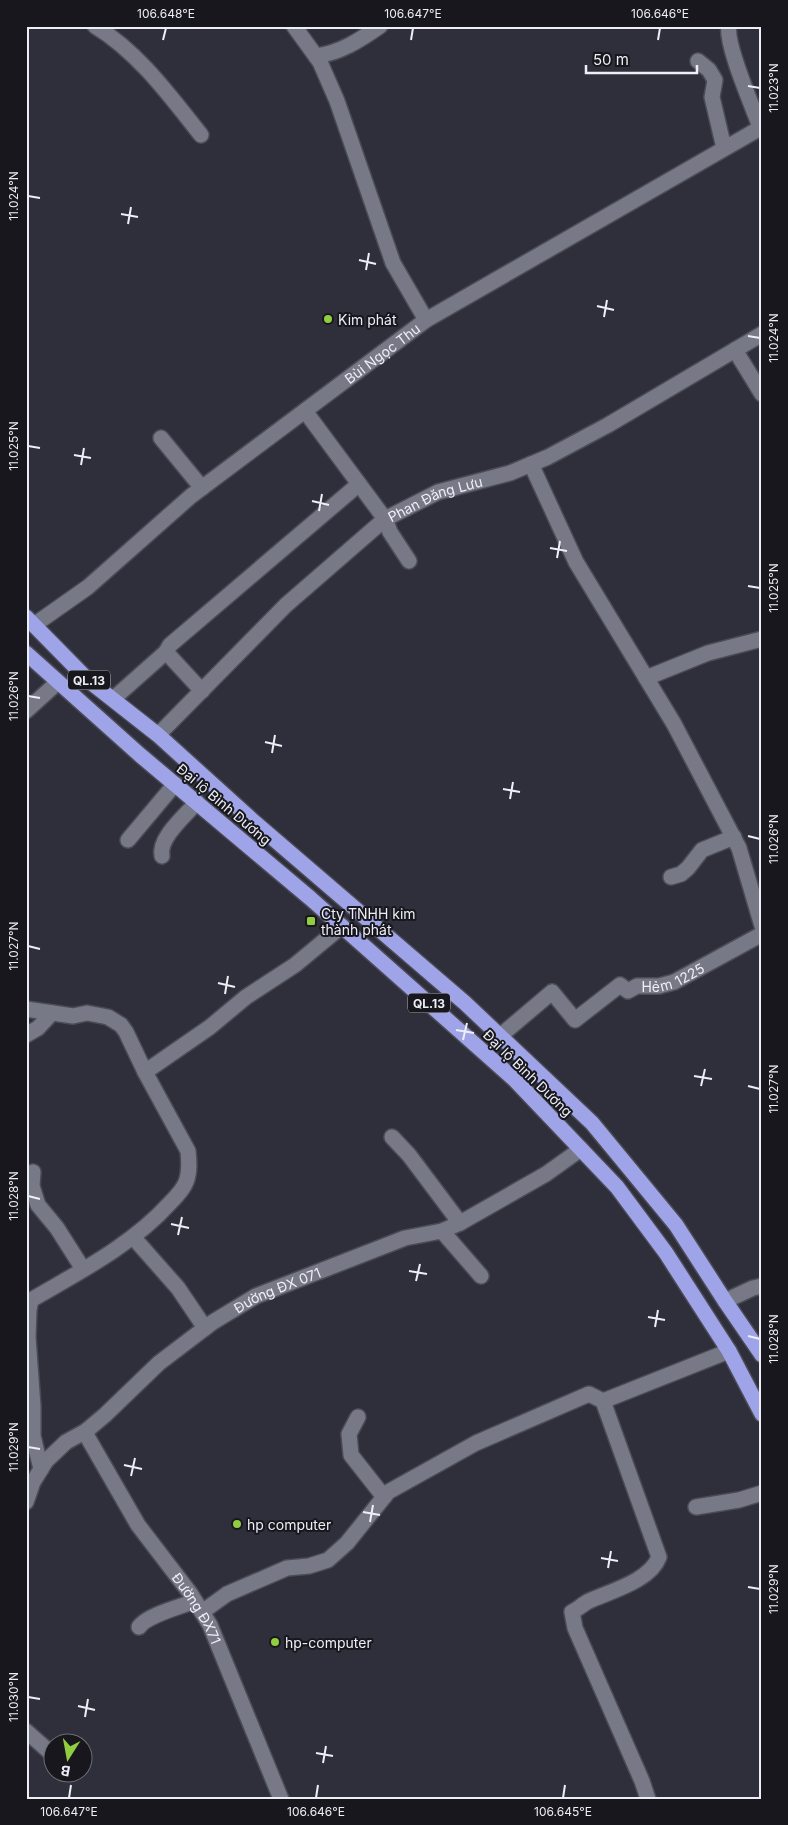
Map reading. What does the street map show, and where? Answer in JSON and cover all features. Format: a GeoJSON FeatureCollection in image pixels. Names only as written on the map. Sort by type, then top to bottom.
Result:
{"type":"FeatureCollection","features":[{"type":"Feature","properties":{"kind":"highway","name":"Đại lộ Bình Dương"},"geometry":{"type":"LineString","coordinates":[[30,621],[88,680],[158,736],[253,821],[465,1003],[592,1123],[676,1225],[762,1355]]}},
{"type":"Feature","properties":{"kind":"highway","name":"Đại lộ Bình Dương"},"geometry":{"type":"LineString","coordinates":[[26,653],[175,784],[342,926],[516,1080],[617,1187],[666,1253],[729,1351],[762,1414]]}},
{"type":"Feature","properties":{"kind":"street"},"geometry":{"type":"LineString","coordinates":[[95,26],[107,33],[143,65],[201,135]]}},
{"type":"Feature","properties":{"kind":"street"},"geometry":{"type":"LineString","coordinates":[[294,26],[318,59],[337,101],[393,263],[426,320]]}},
{"type":"Feature","properties":{"kind":"street"},"geometry":{"type":"LineString","coordinates":[[318,59],[341,50],[380,26]]}},
{"type":"Feature","properties":{"kind":"street"},"geometry":{"type":"LineString","coordinates":[[729,26],[727,33],[733,52],[761,127]]}},
{"type":"Feature","properties":{"kind":"street"},"geometry":{"type":"LineString","coordinates":[[698,61],[709,70],[715,80],[712,97],[724,148]]}},
{"type":"Feature","properties":{"kind":"street","name":"Bùi Ngọc Thu"},"geometry":{"type":"LineString","coordinates":[[30,621],[88,587],[202,488],[426,320],[761,127]]}},
{"type":"Feature","properties":{"kind":"street","name":"Phan Đăng Lưu"},"geometry":{"type":"LineString","coordinates":[[158,736],[286,605],[385,519],[438,492],[510,473],[531,464],[608,425],[762,334]]}},
{"type":"Feature","properties":{"kind":"street"},"geometry":{"type":"LineString","coordinates":[[735,350],[762,394]]}},
{"type":"Feature","properties":{"kind":"street"},"geometry":{"type":"LineString","coordinates":[[305,411],[385,519],[390,532],[409,561]]}},
{"type":"Feature","properties":{"kind":"street"},"geometry":{"type":"LineString","coordinates":[[161,438],[202,488]]}},
{"type":"Feature","properties":{"kind":"street"},"geometry":{"type":"LineString","coordinates":[[531,464],[576,562],[674,724],[734,837],[762,926]]}},
{"type":"Feature","properties":{"kind":"street"},"geometry":{"type":"LineString","coordinates":[[113,699],[166,652],[170,645],[360,484]]}},
{"type":"Feature","properties":{"kind":"street"},"geometry":{"type":"LineString","coordinates":[[646,678],[708,653],[762,639]]}},
{"type":"Feature","properties":{"kind":"street"},"geometry":{"type":"LineString","coordinates":[[166,652],[202,692]]}},
{"type":"Feature","properties":{"kind":"street"},"geometry":{"type":"LineString","coordinates":[[26,711],[58,682]]}},
{"type":"Feature","properties":{"kind":"street"},"geometry":{"type":"LineString","coordinates":[[128,840],[175,784]]}},
{"type":"Feature","properties":{"kind":"street"},"geometry":{"type":"LineString","coordinates":[[162,856],[162,845],[197,802]]}},
{"type":"Feature","properties":{"kind":"street"},"geometry":{"type":"LineString","coordinates":[[671,877],[681,874],[688,868],[702,850],[734,837]]}},
{"type":"Feature","properties":{"kind":"street"},"geometry":{"type":"LineString","coordinates":[[145,1072],[210,1027],[246,997],[295,965],[342,926]]}},
{"type":"Feature","properties":{"kind":"street","name":"Hẻm 1225"},"geometry":{"type":"LineString","coordinates":[[500,1036],[549,986],[574,1020],[620,985],[628,991],[636,986],[659,986],[674,982],[762,934]]}},
{"type":"Feature","properties":{"kind":"street"},"geometry":{"type":"LineString","coordinates":[[26,1010],[73,1016],[87,1013],[108,1017],[121,1026],[126,1032],[145,1072],[188,1151],[190,1164],[186,1182],[178,1195],[162,1213],[133,1237],[83,1270],[28,1301],[28,1337],[33,1406],[32,1436],[41,1469]]}},
{"type":"Feature","properties":{"kind":"street"},"geometry":{"type":"LineString","coordinates":[[26,1035],[38,1028],[52,1013]]}},
{"type":"Feature","properties":{"kind":"street"},"geometry":{"type":"LineString","coordinates":[[392,1137],[409,1155],[460,1223]]}},
{"type":"Feature","properties":{"kind":"street","name":"Đường ĐX 071"},"geometry":{"type":"LineString","coordinates":[[26,1502],[33,1482],[46,1461],[66,1442],[86,1431],[105,1415],[159,1363],[205,1328],[256,1296],[404,1238],[442,1230],[460,1223],[546,1174],[581,1149]]}},
{"type":"Feature","properties":{"kind":"street"},"geometry":{"type":"LineString","coordinates":[[33,1172],[32,1186],[38,1206],[57,1228],[83,1270]]}},
{"type":"Feature","properties":{"kind":"street"},"geometry":{"type":"LineString","coordinates":[[442,1230],[481,1276]]}},
{"type":"Feature","properties":{"kind":"street"},"geometry":{"type":"LineString","coordinates":[[133,1237],[178,1288],[205,1328]]}},
{"type":"Feature","properties":{"kind":"street"},"geometry":{"type":"LineString","coordinates":[[725,1301],[752,1288],[762,1286]]}},
{"type":"Feature","properties":{"kind":"street"},"geometry":{"type":"LineString","coordinates":[[603,1401],[729,1351]]}},
{"type":"Feature","properties":{"kind":"street"},"geometry":{"type":"LineString","coordinates":[[139,1627],[152,1617],[198,1607],[287,1568],[309,1566],[328,1560],[347,1543],[388,1492],[476,1443],[589,1394],[603,1401],[659,1557],[656,1566],[633,1582],[587,1602],[572,1612],[575,1628],[642,1781],[648,1799]]}},
{"type":"Feature","properties":{"kind":"street"},"geometry":{"type":"LineString","coordinates":[[358,1417],[349,1434],[351,1455],[384,1497]]}},
{"type":"Feature","properties":{"kind":"street","name":"Đường ĐX71"},"geometry":{"type":"LineString","coordinates":[[86,1431],[88,1438],[138,1525],[210,1625],[281,1799]]}},
{"type":"Feature","properties":{"kind":"street"},"geometry":{"type":"LineString","coordinates":[[696,1508],[738,1500],[762,1493]]}},
{"type":"Feature","properties":{"kind":"street"},"geometry":{"type":"LineString","coordinates":[[26,1730],[42,1745]]}},
{"type":"Feature","properties":{"kind":"place","name":"Kim phát"},"geometry":{"type":"Point","coordinates":[328,319]}},
{"type":"Feature","properties":{"kind":"place","name":"Cty TNHH kim thành phát"},"geometry":{"type":"Point","coordinates":[311,921]}},
{"type":"Feature","properties":{"kind":"place","name":"hp computer"},"geometry":{"type":"Point","coordinates":[237,1524]}},
{"type":"Feature","properties":{"kind":"place","name":"hp-computer"},"geometry":{"type":"Point","coordinates":[275,1642]}}]}
